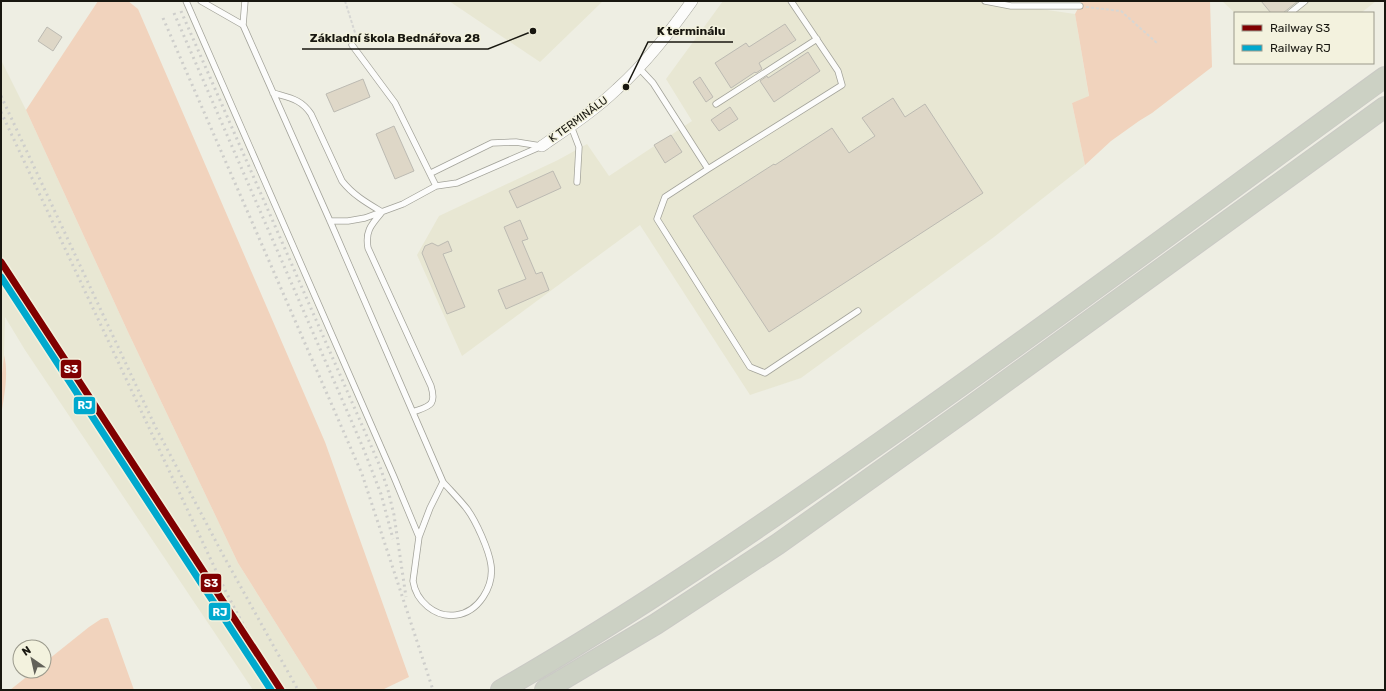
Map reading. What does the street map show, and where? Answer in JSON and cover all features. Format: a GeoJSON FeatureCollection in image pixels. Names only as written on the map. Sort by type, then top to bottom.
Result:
{"type":"FeatureCollection","features":[{"type":"Feature","properties":{"kind":"highway"},"geometry":{"type":"LineString","coordinates":[[500,690],[639,606],[764,524],[954,390],[1385,77]]}},
{"type":"Feature","properties":{"kind":"highway"},"geometry":{"type":"LineString","coordinates":[[545,690],[656,624],[778,544],[970,408],[1385,107]]}},
{"type":"Feature","properties":{"kind":"street","name":"K TERMINÁLU"},"geometry":{"type":"LineString","coordinates":[[542,146],[571,126],[616,90],[639,68],[674,27],[692,1]]}},
{"type":"Feature","properties":{"kind":"lane"},"geometry":{"type":"LineString","coordinates":[[186,1],[420,537]]}},
{"type":"Feature","properties":{"kind":"lane"},"geometry":{"type":"LineString","coordinates":[[201,1],[242,25]]}},
{"type":"Feature","properties":{"kind":"lane"},"geometry":{"type":"LineString","coordinates":[[245,1],[242,25],[330,221],[443,482],[472,518],[487,549],[491,565],[489,586],[480,602],[465,613],[457,615],[448,615],[430,609],[414,588],[413,575],[420,537],[430,508],[443,482]]}},
{"type":"Feature","properties":{"kind":"lane"},"geometry":{"type":"LineString","coordinates":[[792,1],[838,71],[842,85],[665,197],[658,219],[750,367],[765,373],[858,311]]}},
{"type":"Feature","properties":{"kind":"lane"},"geometry":{"type":"LineString","coordinates":[[985,1],[1012,6],[1080,6]]}},
{"type":"Feature","properties":{"kind":"lane"},"geometry":{"type":"LineString","coordinates":[[1291,12],[1305,1]]}},
{"type":"Feature","properties":{"kind":"lane"},"geometry":{"type":"LineString","coordinates":[[716,104],[817,39]]}},
{"type":"Feature","properties":{"kind":"lane"},"geometry":{"type":"LineString","coordinates":[[352,45],[396,103],[436,186]]}},
{"type":"Feature","properties":{"kind":"lane"},"geometry":{"type":"LineString","coordinates":[[639,68],[653,83],[708,169]]}},
{"type":"Feature","properties":{"kind":"lane"},"geometry":{"type":"LineString","coordinates":[[273,93],[299,101],[306,107],[311,114],[342,181],[357,197],[382,212]]}},
{"type":"Feature","properties":{"kind":"lane"},"geometry":{"type":"LineString","coordinates":[[571,126],[579,147],[577,182]]}},
{"type":"Feature","properties":{"kind":"lane"},"geometry":{"type":"LineString","coordinates":[[430,173],[492,143],[516,142],[542,146]]}},
{"type":"Feature","properties":{"kind":"lane"},"geometry":{"type":"LineString","coordinates":[[330,221],[348,221],[365,218],[382,212],[403,204],[436,186],[457,183],[542,146]]}},
{"type":"Feature","properties":{"kind":"lane"},"geometry":{"type":"LineString","coordinates":[[382,212],[367,231],[366,240],[368,248],[434,394],[433,401],[430,405],[413,412]]}},
{"type":"Feature","properties":{"kind":"path"},"geometry":{"type":"LineString","coordinates":[[345,1],[364,61]]}},
{"type":"Feature","properties":{"kind":"path"},"geometry":{"type":"LineString","coordinates":[[1080,6],[1120,11],[1157,44]]}},
{"type":"Feature","properties":{"kind":"shaded area"},"geometry":{"type":"Polygon","coordinates":[[[98,1],[128,1],[138,9],[325,442],[409,677],[382,690],[318,690],[238,563],[128,332],[26,110],[98,1]]]}},
{"type":"Feature","properties":{"kind":"shaded area"},"geometry":{"type":"Polygon","coordinates":[[[449,1],[603,1],[540,62],[449,1]]]}},
{"type":"Feature","properties":{"kind":"shaded area"},"geometry":{"type":"Polygon","coordinates":[[[723,1],[986,1],[1075,14],[1089,97],[1072,103],[1085,165],[994,237],[801,378],[750,395],[640,225],[462,356],[417,255],[439,216],[558,160],[587,144],[609,176],[692,121],[666,79],[723,1]]]}},
{"type":"Feature","properties":{"kind":"shaded area"},"geometry":{"type":"Polygon","coordinates":[[[1082,1],[1210,1],[1212,67],[1152,113],[1111,141],[1085,165],[1072,103],[1089,96],[1075,14],[1082,1]]]}},
{"type":"Feature","properties":{"kind":"shaded area"},"geometry":{"type":"Polygon","coordinates":[[[1222,1],[1376,1],[1362,12],[1234,12],[1222,1]]]}},
{"type":"Feature","properties":{"kind":"shaded area"},"geometry":{"type":"Polygon","coordinates":[[[1,60],[26,110],[128,332],[238,563],[318,690],[253,690],[25,350],[5,317],[4,355],[1,383],[1,60]]]}},
{"type":"Feature","properties":{"kind":"shaded area"},"geometry":{"type":"Polygon","coordinates":[[[4,355],[6,377],[1,416],[1,383],[4,355]]]}},
{"type":"Feature","properties":{"kind":"shaded area"},"geometry":{"type":"Polygon","coordinates":[[[108,618],[134,690],[10,690],[24,679],[52,679],[52,657],[101,619],[108,618]]]}},
{"type":"Feature","properties":{"kind":"building"},"geometry":{"type":"Polygon","coordinates":[[[1261,1],[1298,1],[1284,12],[1270,12],[1261,1]]]}},
{"type":"Feature","properties":{"kind":"building"},"geometry":{"type":"Polygon","coordinates":[[[785,24],[796,40],[759,63],[762,69],[731,88],[715,63],[746,43],[749,47],[785,24]]]}},
{"type":"Feature","properties":{"kind":"building"},"geometry":{"type":"Polygon","coordinates":[[[47,27],[62,37],[53,51],[38,41],[47,27]]]}},
{"type":"Feature","properties":{"kind":"building"},"geometry":{"type":"Polygon","coordinates":[[[808,52],[820,71],[774,102],[760,81],[767,76],[768,78],[808,52]]]}},
{"type":"Feature","properties":{"kind":"building"},"geometry":{"type":"Polygon","coordinates":[[[700,77],[713,97],[706,102],[693,82],[700,77]]]}},
{"type":"Feature","properties":{"kind":"building"},"geometry":{"type":"Polygon","coordinates":[[[363,79],[370,97],[334,112],[326,94],[363,79]]]}},
{"type":"Feature","properties":{"kind":"building"},"geometry":{"type":"Polygon","coordinates":[[[893,98],[905,117],[925,104],[983,193],[769,332],[693,216],[832,128],[849,153],[875,136],[862,118],[893,98]]]}},
{"type":"Feature","properties":{"kind":"building"},"geometry":{"type":"Polygon","coordinates":[[[730,107],[738,119],[719,131],[711,120],[730,107]]]}},
{"type":"Feature","properties":{"kind":"building"},"geometry":{"type":"Polygon","coordinates":[[[394,126],[414,171],[395,179],[376,134],[394,126]]]}},
{"type":"Feature","properties":{"kind":"building"},"geometry":{"type":"Polygon","coordinates":[[[671,135],[682,152],[665,163],[654,145],[671,135]]]}},
{"type":"Feature","properties":{"kind":"building"},"geometry":{"type":"Polygon","coordinates":[[[553,171],[561,188],[517,208],[509,191],[553,171]]]}},
{"type":"Feature","properties":{"kind":"building"},"geometry":{"type":"Polygon","coordinates":[[[520,220],[528,239],[522,241],[536,274],[542,272],[549,290],[506,309],[498,290],[526,279],[504,227],[520,220]]]}},
{"type":"Feature","properties":{"kind":"building"},"geometry":{"type":"Polygon","coordinates":[[[448,241],[452,251],[443,254],[465,307],[447,314],[422,253],[425,246],[432,243],[438,246],[448,241]]]}},
{"type":"Feature","properties":{"kind":"railway"},"geometry":{"type":"LineString","coordinates":[[181,11],[379,464],[388,490],[394,515],[406,597]]}},
{"type":"Feature","properties":{"kind":"railway"},"geometry":{"type":"LineString","coordinates":[[174,13],[364,450],[381,494],[393,539]]}},
{"type":"Feature","properties":{"kind":"railway"},"geometry":{"type":"LineString","coordinates":[[163,18],[362,474],[433,690]]}},
{"type":"Feature","properties":{"kind":"railway"},"geometry":{"type":"LineString","coordinates":[[1,96],[155,426],[222,553],[298,690]]}},
{"type":"Feature","properties":{"kind":"railway"},"geometry":{"type":"LineString","coordinates":[[1,112],[226,592],[256,649],[282,690]]}},
{"type":"Feature","properties":{"kind":"rail line","name":"S3"},"geometry":{"type":"LineString","coordinates":[[1,262],[281,690]]}},
{"type":"Feature","properties":{"kind":"rail line","name":"RJ"},"geometry":{"type":"LineString","coordinates":[[1,277],[271,690]]}},
{"type":"Feature","properties":{"kind":"place","name":"Základní škola Bednářova 28"},"geometry":{"type":"Point","coordinates":[533,31]}},
{"type":"Feature","properties":{"kind":"place","name":"K terminálu"},"geometry":{"type":"Point","coordinates":[626,87]}}]}
